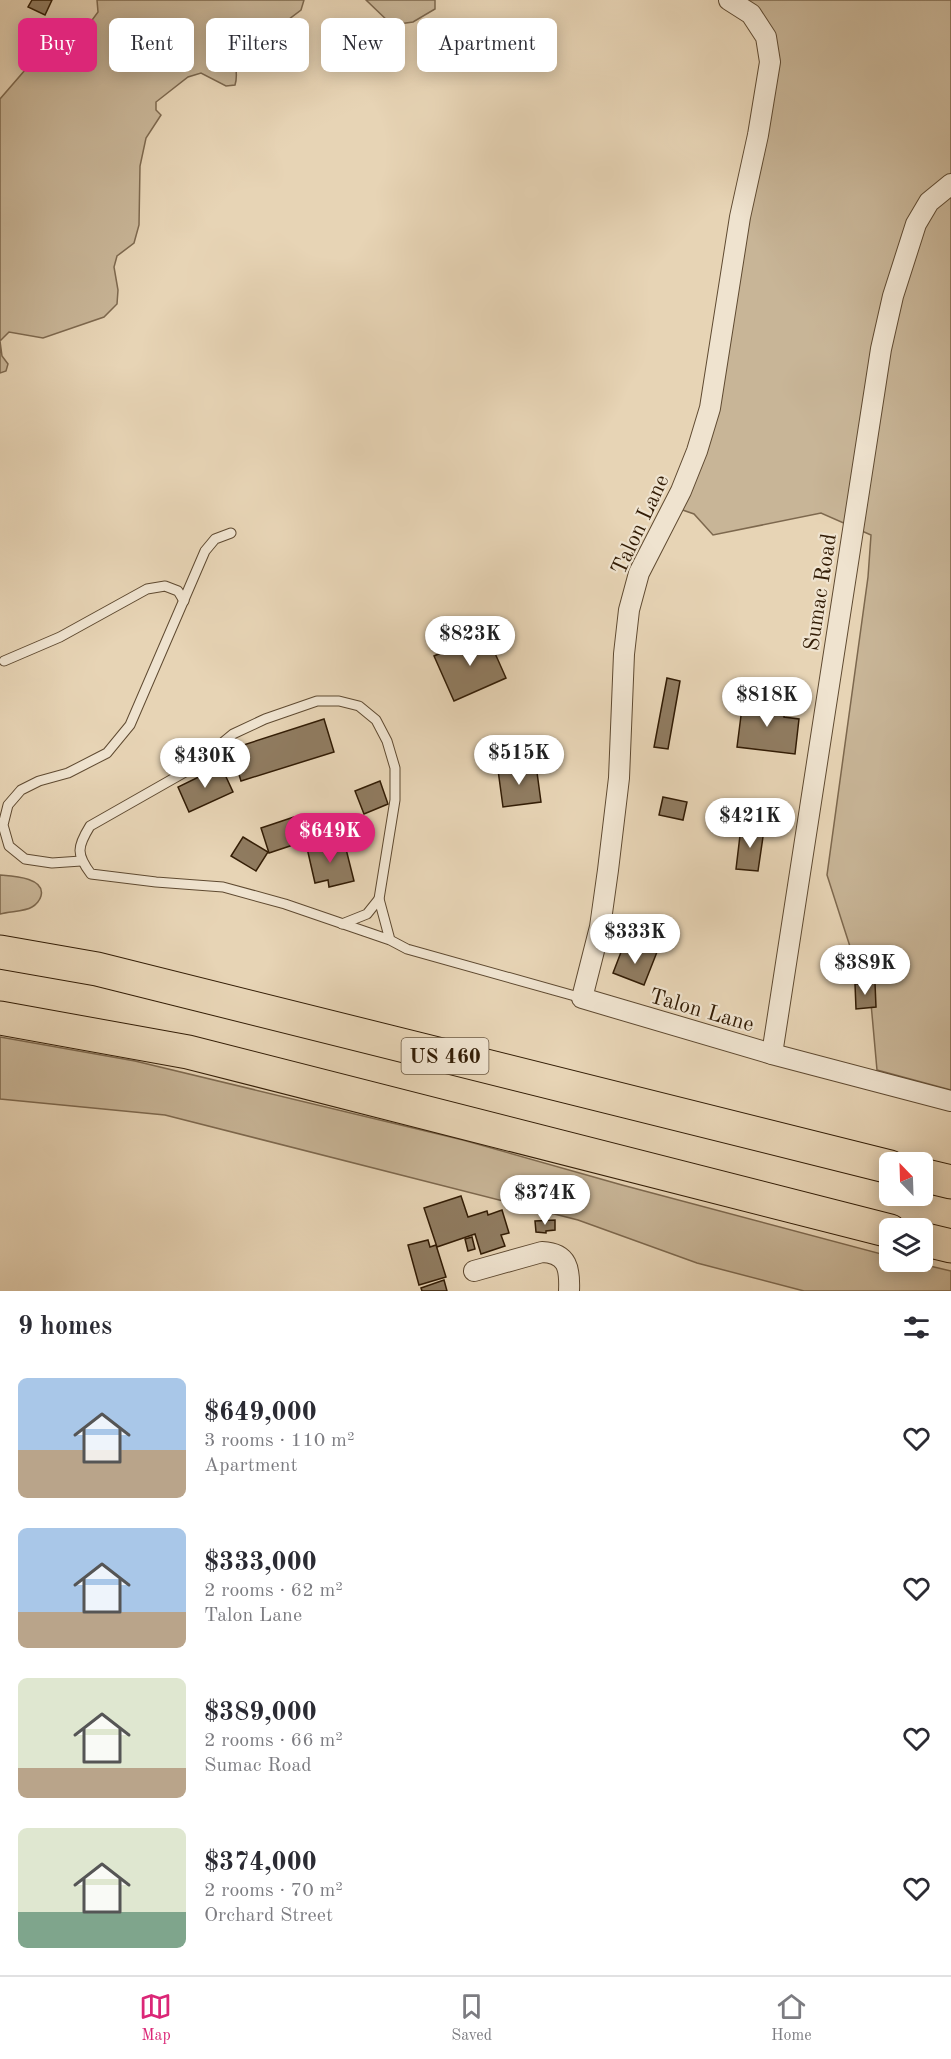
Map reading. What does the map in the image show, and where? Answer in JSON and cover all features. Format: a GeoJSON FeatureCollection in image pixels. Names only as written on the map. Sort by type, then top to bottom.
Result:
{"type":"FeatureCollection","features":[{"type":"Feature","properties":{"kind":"highway","name":"US 460"},"geometry":{"type":"LineString","coordinates":[[0,952],[97,969],[879,1164]]}},
{"type":"Feature","properties":{"kind":"highway","name":"US 460"},"geometry":{"type":"LineString","coordinates":[[0,1018],[188,1052],[879,1228]]}},
{"type":"Feature","properties":{"kind":"highway"},"geometry":{"type":"LineString","coordinates":[[933,1178],[951,1182]]}},
{"type":"Feature","properties":{"kind":"highway"},"geometry":{"type":"LineString","coordinates":[[933,1242],[951,1246]]}},
{"type":"Feature","properties":{"kind":"street","name":"Talon Lane"},"geometry":{"type":"LineString","coordinates":[[729,0],[751,14],[766,37],[770,62],[758,135],[740,217],[710,408],[697,451],[681,491],[639,573],[629,610],[624,654],[619,778],[609,870],[600,927],[582,998],[772,1054]]}},
{"type":"Feature","properties":{"kind":"street","name":"Sumac Road"},"geometry":{"type":"LineString","coordinates":[[772,1054],[881,349],[893,297],[916,224],[929,202],[951,184]]}},
{"type":"Feature","properties":{"kind":"street"},"geometry":{"type":"LineString","coordinates":[[772,1054],[951,1101]]}},
{"type":"Feature","properties":{"kind":"street"},"geometry":{"type":"LineString","coordinates":[[474,1271],[542,1252],[553,1252],[560,1256],[568,1270],[569,1291]]}},
{"type":"Feature","properties":{"kind":"lane"},"geometry":{"type":"LineString","coordinates":[[81,861],[52,863],[25,859],[9,846],[3,825],[8,805],[21,790],[39,781],[69,773],[106,753],[130,725],[206,551],[215,539],[231,533]]}},
{"type":"Feature","properties":{"kind":"lane"},"geometry":{"type":"LineString","coordinates":[[4,661],[60,637],[147,589],[165,586],[178,591],[184,601]]}},
{"type":"Feature","properties":{"kind":"lane"},"geometry":{"type":"LineString","coordinates":[[390,940],[379,899],[395,800],[395,768],[387,741],[376,720],[359,706],[339,701],[317,701],[265,719],[233,734],[192,768],[90,826],[80,843],[81,861],[91,874],[223,887],[285,904],[390,940],[407,949],[582,998]]}},
{"type":"Feature","properties":{"kind":"lane"},"geometry":{"type":"LineString","coordinates":[[342,924],[367,914],[379,899]]}},
{"type":"Feature","properties":{"kind":"shaded area"},"geometry":{"type":"Polygon","coordinates":[[[97,0],[304,0],[301,10],[291,18],[206,18],[206,72],[236,72],[235,85],[226,86],[201,73],[188,77],[156,102],[156,110],[161,115],[146,138],[140,166],[139,225],[134,243],[117,256],[114,267],[118,290],[117,304],[104,317],[43,338],[9,332],[0,341],[0,99],[23,72],[97,72],[97,18],[94,18],[98,12],[97,0]]]}},
{"type":"Feature","properties":{"kind":"shaded area"},"geometry":{"type":"Polygon","coordinates":[[[366,0],[435,0],[435,9],[413,22],[405,23],[405,18],[385,18],[366,0]]]}},
{"type":"Feature","properties":{"kind":"shaded area"},"geometry":{"type":"Polygon","coordinates":[[[742,0],[951,0],[951,1090],[877,1070],[868,970],[854,959],[827,875],[868,577],[871,535],[821,513],[713,535],[694,514],[677,508],[700,458],[776,60],[742,0]]]}},
{"type":"Feature","properties":{"kind":"shaded area"},"geometry":{"type":"Polygon","coordinates":[[[0,341],[2,356],[8,364],[6,371],[0,373],[0,341]]]}},
{"type":"Feature","properties":{"kind":"shaded area"},"geometry":{"type":"Polygon","coordinates":[[[0,875],[33,881],[41,890],[39,901],[29,909],[0,914],[0,875]]]}},
{"type":"Feature","properties":{"kind":"shaded area"},"geometry":{"type":"Polygon","coordinates":[[[0,1037],[135,1061],[463,1140],[879,1253],[879,1272],[933,1272],[933,1267],[951,1271],[951,1291],[804,1291],[697,1263],[578,1220],[165,1115],[0,1099],[0,1037]]]}},
{"type":"Feature","properties":{"kind":"building"},"geometry":{"type":"Polygon","coordinates":[[[32,0],[52,0],[45,15],[28,7],[32,0]]]}},
{"type":"Feature","properties":{"kind":"building"},"geometry":{"type":"Polygon","coordinates":[[[486,633],[506,678],[454,701],[434,656],[486,633]]]}},
{"type":"Feature","properties":{"kind":"building"},"geometry":{"type":"Polygon","coordinates":[[[667,678],[680,681],[668,749],[654,747],[667,678]]]}},
{"type":"Feature","properties":{"kind":"building"},"geometry":{"type":"Polygon","coordinates":[[[743,700],[785,705],[784,717],[799,719],[795,754],[737,747],[743,700]]]}},
{"type":"Feature","properties":{"kind":"building"},"geometry":{"type":"Polygon","coordinates":[[[324,719],[334,752],[241,781],[231,749],[324,719]]]}},
{"type":"Feature","properties":{"kind":"building"},"geometry":{"type":"Polygon","coordinates":[[[536,765],[541,802],[503,807],[498,770],[536,765]]]}},
{"type":"Feature","properties":{"kind":"building"},"geometry":{"type":"Polygon","coordinates":[[[221,766],[233,792],[189,812],[178,787],[221,766]]]}},
{"type":"Feature","properties":{"kind":"building"},"geometry":{"type":"Polygon","coordinates":[[[380,781],[388,804],[364,814],[355,791],[380,781]]]}},
{"type":"Feature","properties":{"kind":"building"},"geometry":{"type":"Polygon","coordinates":[[[663,797],[687,802],[683,820],[659,815],[663,797]]]}},
{"type":"Feature","properties":{"kind":"building"},"geometry":{"type":"Polygon","coordinates":[[[294,817],[302,842],[269,853],[261,828],[294,817]]]}},
{"type":"Feature","properties":{"kind":"building"},"geometry":{"type":"Polygon","coordinates":[[[741,827],[764,830],[758,871],[736,869],[741,827]]]}},
{"type":"Feature","properties":{"kind":"building"},"geometry":{"type":"Polygon","coordinates":[[[243,837],[268,852],[256,871],[231,856],[243,837]]]}},
{"type":"Feature","properties":{"kind":"building"},"geometry":{"type":"Polygon","coordinates":[[[338,841],[340,851],[346,849],[354,881],[329,887],[328,880],[315,883],[307,848],[338,841]]]}},
{"type":"Feature","properties":{"kind":"building"},"geometry":{"type":"Polygon","coordinates":[[[643,946],[657,952],[644,985],[613,973],[623,947],[640,954],[643,946]]]}},
{"type":"Feature","properties":{"kind":"building"},"geometry":{"type":"Polygon","coordinates":[[[875,983],[876,1007],[856,1009],[855,984],[875,983]]]}},
{"type":"Feature","properties":{"kind":"building"},"geometry":{"type":"Polygon","coordinates":[[[461,1196],[468,1217],[487,1211],[488,1215],[502,1210],[509,1233],[501,1235],[505,1246],[481,1254],[475,1234],[437,1247],[424,1208],[461,1196]]]}},
{"type":"Feature","properties":{"kind":"building"},"geometry":{"type":"Polygon","coordinates":[[[555,1220],[555,1230],[546,1231],[546,1233],[536,1232],[535,1221],[555,1220]]]}},
{"type":"Feature","properties":{"kind":"building"},"geometry":{"type":"Polygon","coordinates":[[[472,1237],[475,1249],[468,1251],[465,1239],[472,1237]]]}},
{"type":"Feature","properties":{"kind":"building"},"geometry":{"type":"Polygon","coordinates":[[[428,1240],[430,1247],[436,1245],[446,1277],[419,1285],[408,1245],[428,1240]]]}},
{"type":"Feature","properties":{"kind":"building"},"geometry":{"type":"Polygon","coordinates":[[[444,1280],[447,1291],[422,1291],[421,1288],[444,1280]]]}}]}
